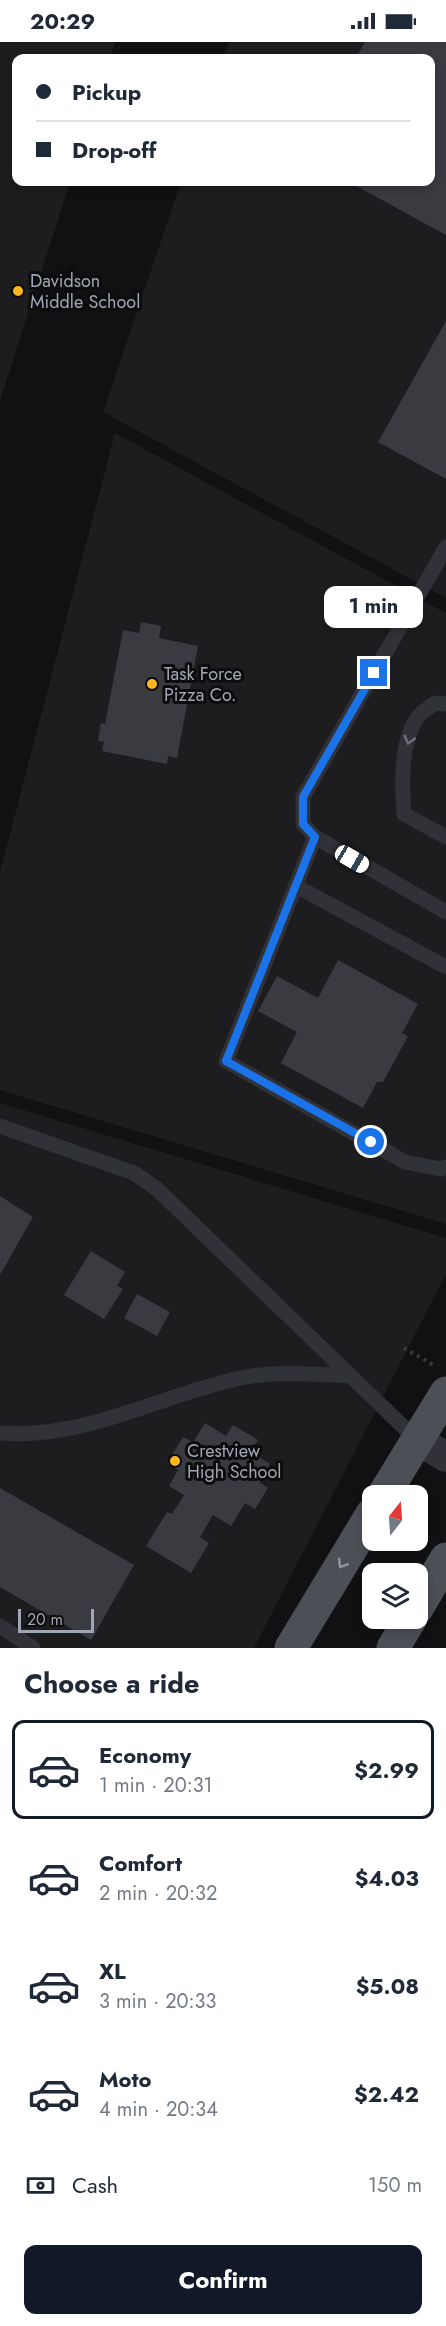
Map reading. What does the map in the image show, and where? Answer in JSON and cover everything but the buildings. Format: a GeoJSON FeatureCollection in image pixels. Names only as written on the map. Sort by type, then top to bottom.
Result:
{"type":"FeatureCollection","features":[{"type":"Feature","properties":{"kind":"main road"},"geometry":{"type":"LineString","coordinates":[[390,1485],[417,1440],[442,1380]]}},
{"type":"Feature","properties":{"kind":"main road"},"geometry":{"type":"LineString","coordinates":[[291,1648],[362,1531]]}},
{"type":"Feature","properties":{"kind":"main road"},"geometry":{"type":"LineString","coordinates":[[428,1589],[446,1559]]}},
{"type":"Feature","properties":{"kind":"main road"},"geometry":{"type":"LineString","coordinates":[[393,1648],[404,1629]]}},
{"type":"Feature","properties":{"kind":"street"},"geometry":{"type":"LineString","coordinates":[[417,1440],[446,1457]]}},
{"type":"Feature","properties":{"kind":"lane"},"geometry":{"type":"LineString","coordinates":[[446,547],[303,797],[303,824],[315,837],[446,912]]}},
{"type":"Feature","properties":{"kind":"lane"},"geometry":{"type":"LineString","coordinates":[[446,704],[435,703],[418,716],[408,739],[402,786],[404,814],[446,837]]}},
{"type":"Feature","properties":{"kind":"lane"},"geometry":{"type":"LineString","coordinates":[[315,837],[226,1061],[405,1162],[441,1169],[446,1167]]}},
{"type":"Feature","properties":{"kind":"lane"},"geometry":{"type":"LineString","coordinates":[[296,886],[446,968]]}},
{"type":"Feature","properties":{"kind":"lane"},"geometry":{"type":"LineString","coordinates":[[0,1126],[134,1173],[157,1189],[417,1440]]}},
{"type":"Feature","properties":{"kind":"lane"},"geometry":{"type":"LineString","coordinates":[[0,1433],[18,1434],[68,1429],[236,1379],[278,1372],[350,1376]]}},
{"type":"Feature","properties":{"kind":"lane"},"geometry":{"type":"LineString","coordinates":[[0,1626],[33,1648]]}},
{"type":"Feature","properties":{"kind":"path"},"geometry":{"type":"LineString","coordinates":[[404,1348],[442,1380]]}},
{"type":"Feature","properties":{"kind":"shaded area","name":"Davidson Middle School"},"geometry":{"type":"Polygon","coordinates":[[[0,42],[115,42],[111,54],[12,54],[12,186],[69,186],[0,401],[0,42]]]}},
{"type":"Feature","properties":{"kind":"shaded area"},"geometry":{"type":"Polygon","coordinates":[[[229,42],[446,42],[446,598],[103,412],[180,186],[435,186],[435,54],[224,54],[229,42]]]}},
{"type":"Feature","properties":{"kind":"shaded area"},"geometry":{"type":"Polygon","coordinates":[[[115,433],[446,613],[446,1224],[0,1090],[0,872],[115,433]]]}},
{"type":"Feature","properties":{"kind":"shaded area","name":"Crestview High School"},"geometry":{"type":"Polygon","coordinates":[[[0,1103],[446,1238],[446,1274],[254,1648],[0,1648],[0,1103]]]}},
{"type":"Feature","properties":{"kind":"place","name":"Davidson Middle School"},"geometry":{"type":"Point","coordinates":[18,291]}},
{"type":"Feature","properties":{"kind":"place","name":"Task Force Pizza Co."},"geometry":{"type":"Point","coordinates":[152,684]}},
{"type":"Feature","properties":{"kind":"place","name":"Crestview High School"},"geometry":{"type":"Point","coordinates":[175,1461]}},
{"type":"Feature","properties":{"kind":"route"},"geometry":{"type":"LineString","coordinates":[[371,1142],[226,1061],[315,837],[303,824],[303,797],[374,673]]}}]}
